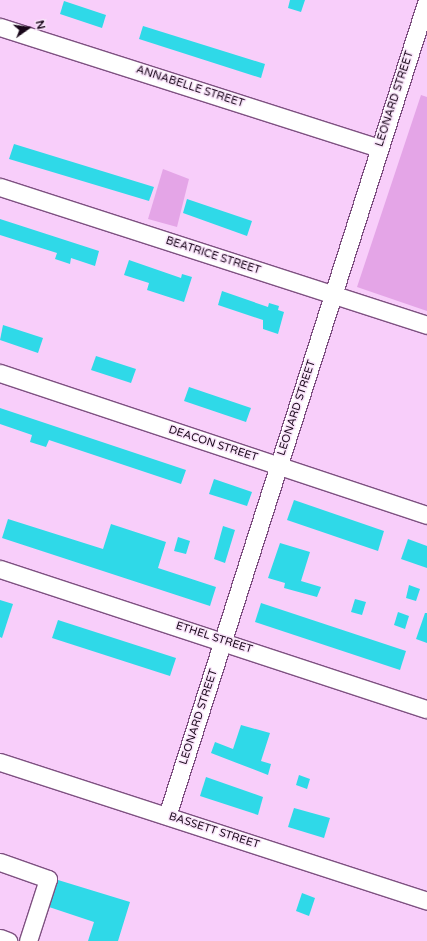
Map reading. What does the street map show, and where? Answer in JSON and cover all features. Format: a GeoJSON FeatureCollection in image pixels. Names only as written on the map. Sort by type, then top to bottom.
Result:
{"type":"FeatureCollection","features":[{"type":"Feature","properties":{"kind":"street","name":"LEONARD STREET"},"geometry":{"type":"LineString","coordinates":[[167,816],[425,1]]}},
{"type":"Feature","properties":{"kind":"street","name":"ANNABELLE STREET"},"geometry":{"type":"LineString","coordinates":[[0,26],[379,148]]}},
{"type":"Feature","properties":{"kind":"street","name":"BEATRICE STREET"},"geometry":{"type":"LineString","coordinates":[[0,187],[427,325]]}},
{"type":"Feature","properties":{"kind":"street","name":"DEACON STREET"},"geometry":{"type":"LineString","coordinates":[[0,373],[427,515]]}},
{"type":"Feature","properties":{"kind":"street","name":"ETHEL STREET"},"geometry":{"type":"LineString","coordinates":[[0,568],[427,709]]}},
{"type":"Feature","properties":{"kind":"street","name":"BASSETT STREET"},"geometry":{"type":"LineString","coordinates":[[0,762],[427,901]]}},
{"type":"Feature","properties":{"kind":"street"},"geometry":{"type":"LineString","coordinates":[[0,862],[48,879],[28,941]]}},
{"type":"Feature","properties":{"kind":"street"},"geometry":{"type":"LineString","coordinates":[[0,938],[8,941]]}},
{"type":"Feature","properties":{"kind":"shaded area"},"geometry":{"type":"Polygon","coordinates":[[[421,95],[427,97],[427,311],[357,287],[421,95]]]}},
{"type":"Feature","properties":{"kind":"shaded area"},"geometry":{"type":"Polygon","coordinates":[[[163,169],[189,179],[177,227],[148,219],[163,169]]]}},
{"type":"Feature","properties":{"kind":"building"},"geometry":{"type":"Polygon","coordinates":[[[290,0],[305,0],[301,12],[288,8],[290,0]]]}},
{"type":"Feature","properties":{"kind":"building"},"geometry":{"type":"Polygon","coordinates":[[[64,1],[106,15],[102,28],[60,14],[64,1]]]}},
{"type":"Feature","properties":{"kind":"building"},"geometry":{"type":"Polygon","coordinates":[[[143,26],[265,64],[261,78],[139,39],[143,26]]]}},
{"type":"Feature","properties":{"kind":"building"},"geometry":{"type":"Polygon","coordinates":[[[14,144],[154,187],[149,201],[9,159],[14,144]]]}},
{"type":"Feature","properties":{"kind":"building"},"geometry":{"type":"Polygon","coordinates":[[[187,199],[252,221],[247,236],[183,213],[187,199]]]}},
{"type":"Feature","properties":{"kind":"building"},"geometry":{"type":"Polygon","coordinates":[[[0,219],[99,251],[95,266],[71,258],[70,264],[55,259],[57,253],[0,235],[0,219]]]}},
{"type":"Feature","properties":{"kind":"building"},"geometry":{"type":"Polygon","coordinates":[[[129,260],[181,278],[182,274],[192,277],[184,302],[147,290],[149,283],[124,275],[129,260]]]}},
{"type":"Feature","properties":{"kind":"building"},"geometry":{"type":"Polygon","coordinates":[[[222,291],[268,307],[269,303],[279,306],[278,310],[284,312],[278,334],[263,329],[263,320],[218,305],[222,291]]]}},
{"type":"Feature","properties":{"kind":"building"},"geometry":{"type":"Polygon","coordinates":[[[3,325],[43,338],[38,353],[0,340],[3,325]]]}},
{"type":"Feature","properties":{"kind":"building"},"geometry":{"type":"Polygon","coordinates":[[[96,356],[136,369],[131,383],[91,370],[96,356]]]}},
{"type":"Feature","properties":{"kind":"building"},"geometry":{"type":"Polygon","coordinates":[[[189,387],[251,408],[246,422],[184,401],[189,387]]]}},
{"type":"Feature","properties":{"kind":"building"},"geometry":{"type":"Polygon","coordinates":[[[0,408],[186,470],[181,484],[49,440],[46,447],[30,442],[32,435],[0,424],[0,408]]]}},
{"type":"Feature","properties":{"kind":"building"},"geometry":{"type":"Polygon","coordinates":[[[214,479],[252,492],[247,506],[209,494],[214,479]]]}},
{"type":"Feature","properties":{"kind":"building"},"geometry":{"type":"Polygon","coordinates":[[[294,500],[384,531],[378,551],[287,520],[294,500]]]}},
{"type":"Feature","properties":{"kind":"building"},"geometry":{"type":"Polygon","coordinates":[[[8,519],[103,549],[111,524],[166,542],[158,568],[216,587],[210,606],[2,538],[8,519]]]}},
{"type":"Feature","properties":{"kind":"building"},"geometry":{"type":"Polygon","coordinates":[[[223,526],[235,530],[225,563],[214,559],[223,526]]]}},
{"type":"Feature","properties":{"kind":"building"},"geometry":{"type":"Polygon","coordinates":[[[178,537],[190,541],[186,554],[174,551],[178,537]]]}},
{"type":"Feature","properties":{"kind":"building"},"geometry":{"type":"Polygon","coordinates":[[[408,539],[427,546],[427,568],[401,559],[408,539]]]}},
{"type":"Feature","properties":{"kind":"building"},"geometry":{"type":"Polygon","coordinates":[[[280,543],[310,552],[301,581],[321,587],[317,597],[284,588],[285,583],[268,578],[280,543]]]}},
{"type":"Feature","properties":{"kind":"building"},"geometry":{"type":"Polygon","coordinates":[[[409,585],[420,589],[416,601],[406,598],[409,585]]]}},
{"type":"Feature","properties":{"kind":"building"},"geometry":{"type":"Polygon","coordinates":[[[355,599],[366,602],[362,615],[351,612],[355,599]]]}},
{"type":"Feature","properties":{"kind":"building"},"geometry":{"type":"Polygon","coordinates":[[[0,600],[13,604],[2,638],[0,637],[0,600]]]}},
{"type":"Feature","properties":{"kind":"building"},"geometry":{"type":"Polygon","coordinates":[[[261,603],[406,651],[400,670],[255,622],[261,603]]]}},
{"type":"Feature","properties":{"kind":"building"},"geometry":{"type":"Polygon","coordinates":[[[398,612],[409,616],[405,629],[394,625],[398,612]]]}},
{"type":"Feature","properties":{"kind":"building"},"geometry":{"type":"Polygon","coordinates":[[[425,613],[427,613],[427,643],[416,639],[425,613]]]}},
{"type":"Feature","properties":{"kind":"building"},"geometry":{"type":"Polygon","coordinates":[[[58,620],[176,658],[170,676],[52,638],[58,620]]]}},
{"type":"Feature","properties":{"kind":"building"},"geometry":{"type":"Polygon","coordinates":[[[241,725],[270,733],[261,761],[271,764],[268,775],[211,753],[215,742],[233,749],[241,725]]]}},
{"type":"Feature","properties":{"kind":"building"},"geometry":{"type":"Polygon","coordinates":[[[299,775],[310,779],[307,789],[296,785],[299,775]]]}},
{"type":"Feature","properties":{"kind":"building"},"geometry":{"type":"Polygon","coordinates":[[[206,777],[263,797],[258,815],[200,796],[206,777]]]}},
{"type":"Feature","properties":{"kind":"building"},"geometry":{"type":"Polygon","coordinates":[[[294,808],[330,818],[324,838],[288,827],[294,808]]]}},
{"type":"Feature","properties":{"kind":"building"},"geometry":{"type":"Polygon","coordinates":[[[58,880],[130,902],[118,941],[88,941],[94,922],[49,907],[58,880]]]}},
{"type":"Feature","properties":{"kind":"building"},"geometry":{"type":"Polygon","coordinates":[[[302,893],[315,898],[309,916],[296,911],[302,893]]]}}]}
